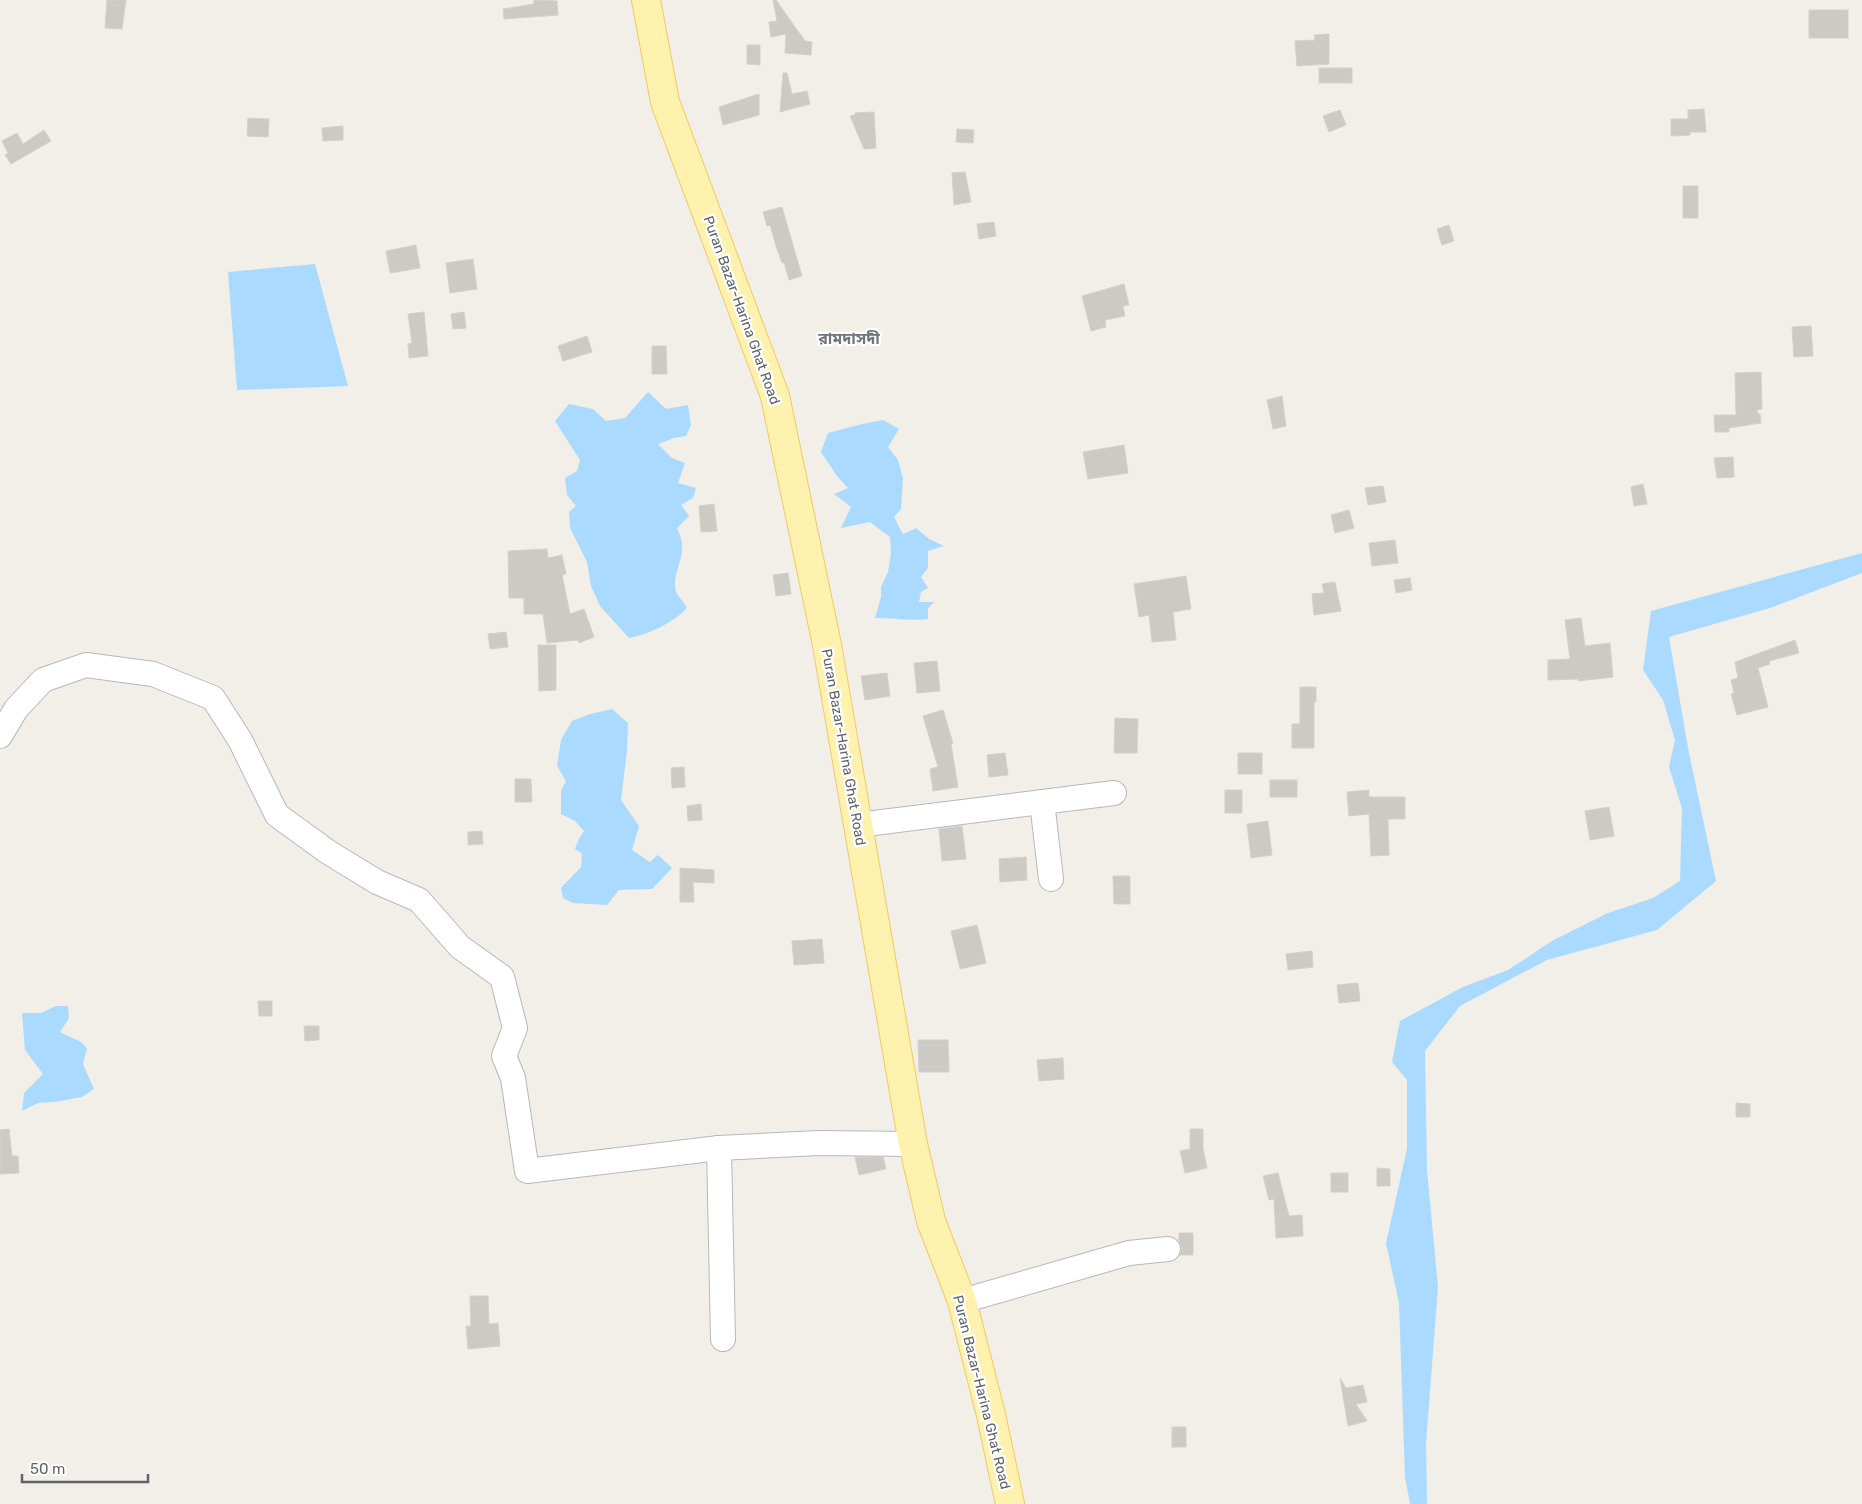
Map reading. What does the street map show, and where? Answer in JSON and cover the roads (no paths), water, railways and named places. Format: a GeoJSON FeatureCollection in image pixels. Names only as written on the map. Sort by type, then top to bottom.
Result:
{"type":"FeatureCollection","features":[{"type":"Feature","properties":{"kind":"main road","name":"Puran Bazar-Harina Ghat Road"},"geometry":{"type":"LineString","coordinates":[[646,0],[665,102],[775,396],[827,644],[913,1144],[931,1221],[962,1302],[991,1415],[1010,1504]]}},
{"type":"Feature","properties":{"kind":"street"},"geometry":{"type":"LineString","coordinates":[[0,736],[16,709],[43,680],[86,665],[153,674],[213,698],[240,740],[278,815],[328,852],[377,882],[419,900],[460,947],[502,977],[515,1028],[504,1056],[513,1078],[527,1171],[718,1148],[818,1143],[913,1144]]}},
{"type":"Feature","properties":{"kind":"street"},"geometry":{"type":"LineString","coordinates":[[858,825],[1114,793]]}},
{"type":"Feature","properties":{"kind":"street"},"geometry":{"type":"LineString","coordinates":[[1042,802],[1051,879]]}},
{"type":"Feature","properties":{"kind":"street"},"geometry":{"type":"LineString","coordinates":[[718,1148],[723,1339]]}},
{"type":"Feature","properties":{"kind":"street"},"geometry":{"type":"LineString","coordinates":[[962,1302],[1129,1253],[1168,1249]]}},
{"type":"Feature","properties":{"kind":"water"},"geometry":{"type":"Polygon","coordinates":[[[315,264],[348,386],[237,390],[228,272],[315,264]]]}},
{"type":"Feature","properties":{"kind":"water"},"geometry":{"type":"Polygon","coordinates":[[[648,392],[666,409],[688,405],[691,425],[686,436],[658,444],[672,458],[685,463],[678,483],[696,488],[693,498],[681,505],[689,516],[677,528],[682,540],[682,550],[675,585],[677,593],[687,608],[660,627],[645,634],[629,638],[600,606],[591,586],[587,562],[570,528],[569,512],[576,506],[567,495],[565,478],[577,471],[580,460],[555,421],[569,404],[593,409],[606,421],[625,418],[648,392]]]}},
{"type":"Feature","properties":{"kind":"water"},"geometry":{"type":"Polygon","coordinates":[[[883,420],[899,429],[888,447],[898,460],[903,479],[901,509],[894,517],[903,534],[916,528],[929,539],[944,546],[928,551],[928,568],[921,577],[928,588],[921,592],[919,602],[934,602],[928,608],[928,619],[875,618],[881,597],[881,587],[888,572],[891,553],[890,537],[870,522],[841,528],[851,507],[834,494],[848,488],[837,476],[821,452],[828,433],[883,420]]]}},
{"type":"Feature","properties":{"kind":"water"},"geometry":{"type":"Polygon","coordinates":[[[1862,553],[1862,573],[1770,608],[1669,637],[1688,748],[1716,881],[1657,930],[1547,960],[1460,1006],[1425,1051],[1427,1170],[1438,1287],[1426,1443],[1427,1504],[1410,1504],[1405,1477],[1399,1303],[1386,1243],[1407,1149],[1407,1080],[1392,1062],[1400,1021],[1463,987],[1508,970],[1552,941],[1608,913],[1653,898],[1680,881],[1682,808],[1669,767],[1675,740],[1663,700],[1643,670],[1651,611],[1862,553]]]}},
{"type":"Feature","properties":{"kind":"water"},"geometry":{"type":"Polygon","coordinates":[[[612,709],[628,723],[621,800],[639,826],[632,850],[650,862],[658,855],[672,868],[652,889],[619,890],[607,905],[573,903],[563,898],[561,888],[581,867],[582,854],[575,849],[584,831],[575,821],[561,814],[561,791],[566,781],[557,766],[561,740],[572,721],[590,714],[612,709]]]}},
{"type":"Feature","properties":{"kind":"water"},"geometry":{"type":"Polygon","coordinates":[[[56,1006],[68,1006],[69,1018],[60,1032],[81,1042],[87,1048],[83,1064],[94,1089],[82,1097],[38,1103],[22,1111],[24,1093],[43,1074],[25,1050],[22,1013],[41,1013],[56,1006]]]}},
{"type":"Feature","properties":{"kind":"district","name":"রামদাসদী"},"geometry":{"type":"Point","coordinates":[849,338]}}]}
